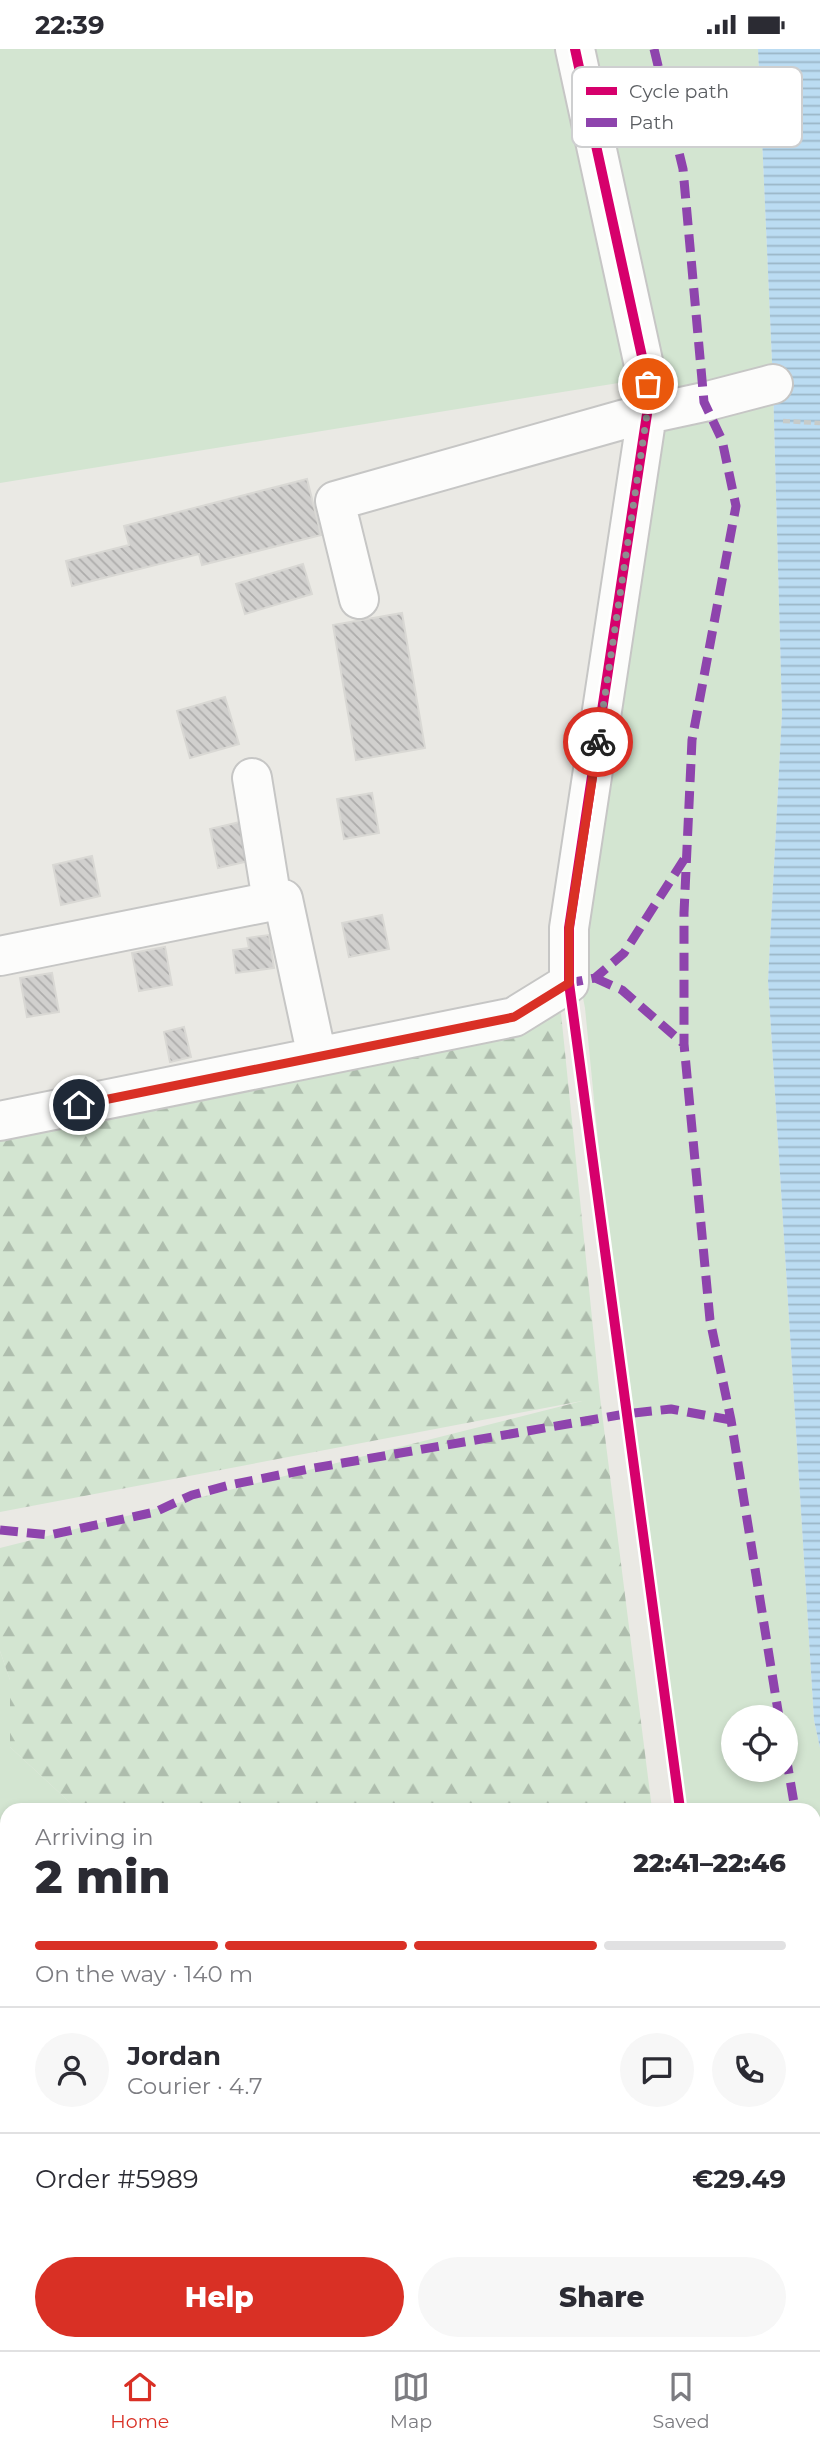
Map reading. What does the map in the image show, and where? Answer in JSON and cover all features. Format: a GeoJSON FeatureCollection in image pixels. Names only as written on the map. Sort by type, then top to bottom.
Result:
{"type":"FeatureCollection","features":[{"type":"Feature","properties":{"kind":"street"},"geometry":{"type":"LineString","coordinates":[[575,49],[579,67]]}},
{"type":"Feature","properties":{"kind":"street"},"geometry":{"type":"LineString","coordinates":[[0,1121],[514,1017],[569,983],[569,929],[647,414],[648,384],[596,147]]}},
{"type":"Feature","properties":{"kind":"street"},"geometry":{"type":"LineString","coordinates":[[359,599],[335,501],[647,414],[704,402],[776,402]]}},
{"type":"Feature","properties":{"kind":"street"},"geometry":{"type":"LineString","coordinates":[[252,778],[272,901]]}},
{"type":"Feature","properties":{"kind":"street"},"geometry":{"type":"LineString","coordinates":[[0,956],[283,899],[317,1057]]}},
{"type":"Feature","properties":{"kind":"path"},"geometry":{"type":"LineString","coordinates":[[776,402],[820,423]]}},
{"type":"Feature","properties":{"kind":"green space"},"geometry":{"type":"Polygon","coordinates":[[[0,49],[558,49],[572,108],[572,147],[581,147],[637,380],[0,483],[0,49]]]}},
{"type":"Feature","properties":{"kind":"green space"},"geometry":{"type":"Polygon","coordinates":[[[581,49],[758,49],[759,67],[585,67],[581,49]]]}},
{"type":"Feature","properties":{"kind":"green space"},"geometry":{"type":"Polygon","coordinates":[[[602,147],[762,147],[773,384],[782,713],[768,981],[814,1720],[820,1748],[820,1803],[679,1803],[625,1414],[585,1008],[569,928],[657,400],[602,147]]]}},
{"type":"Feature","properties":{"kind":"green space"},"geometry":{"type":"Polygon","coordinates":[[[561,1013],[600,1397],[651,1803],[71,1803],[10,1747],[10,1680],[0,1651],[0,1548],[582,1401],[0,1512],[0,1129],[561,1013]]]}},
{"type":"Feature","properties":{"kind":"green space"},"geometry":{"type":"Polygon","coordinates":[[[0,1651],[10,1680],[10,1747],[71,1803],[0,1803],[0,1651]]]}},
{"type":"Feature","properties":{"kind":"water"},"geometry":{"type":"Polygon","coordinates":[[[758,49],[820,49],[820,1748],[814,1720],[768,981],[782,713],[773,384],[762,147],[802,147],[802,67],[759,67],[758,49]]]}},
{"type":"Feature","properties":{"kind":"building"},"geometry":{"type":"Polygon","coordinates":[[[307,479],[321,535],[202,565],[199,554],[72,586],[66,561],[129,545],[124,526],[307,479]]]}},
{"type":"Feature","properties":{"kind":"building"},"geometry":{"type":"Polygon","coordinates":[[[303,564],[312,594],[245,614],[236,584],[303,564]]]}},
{"type":"Feature","properties":{"kind":"building"},"geometry":{"type":"Polygon","coordinates":[[[402,613],[425,748],[356,760],[333,625],[402,613]]]}},
{"type":"Feature","properties":{"kind":"building"},"geometry":{"type":"Polygon","coordinates":[[[225,697],[239,744],[190,758],[177,711],[225,697]]]}},
{"type":"Feature","properties":{"kind":"building"},"geometry":{"type":"Polygon","coordinates":[[[372,793],[379,833],[344,839],[337,799],[372,793]]]}},
{"type":"Feature","properties":{"kind":"building"},"geometry":{"type":"Polygon","coordinates":[[[240,822],[249,861],[218,868],[210,829],[240,822]]]}},
{"type":"Feature","properties":{"kind":"building"},"geometry":{"type":"Polygon","coordinates":[[[92,856],[100,896],[61,905],[53,865],[92,856]]]}},
{"type":"Feature","properties":{"kind":"building"},"geometry":{"type":"Polygon","coordinates":[[[382,915],[389,949],[349,957],[342,923],[382,915]]]}},
{"type":"Feature","properties":{"kind":"building"},"geometry":{"type":"Polygon","coordinates":[[[269,935],[274,968],[236,973],[233,950],[249,948],[247,938],[269,935]]]}},
{"type":"Feature","properties":{"kind":"building"},"geometry":{"type":"Polygon","coordinates":[[[165,947],[172,985],[139,991],[132,953],[165,947]]]}},
{"type":"Feature","properties":{"kind":"building"},"geometry":{"type":"Polygon","coordinates":[[[52,973],[59,1012],[27,1017],[20,978],[52,973]]]}},
{"type":"Feature","properties":{"kind":"building"},"geometry":{"type":"Polygon","coordinates":[[[184,1027],[191,1057],[170,1062],[164,1032],[184,1027]]]}},
{"type":"Feature","properties":{"kind":"marked path"},"geometry":{"type":"LineString","coordinates":[[654,49],[658,67]]}},
{"type":"Feature","properties":{"kind":"marked path"},"geometry":{"type":"LineString","coordinates":[[678,147],[683,169],[704,402],[722,440],[736,506],[692,740],[684,913],[684,1044],[710,1320],[731,1420],[777,1705]]}},
{"type":"Feature","properties":{"kind":"marked path"},"geometry":{"type":"LineString","coordinates":[[570,987],[569,983],[595,978],[624,953],[685,858]]}},
{"type":"Feature","properties":{"kind":"marked path"},"geometry":{"type":"LineString","coordinates":[[595,978],[622,990],[684,1044]]}},
{"type":"Feature","properties":{"kind":"marked path"},"geometry":{"type":"LineString","coordinates":[[0,1530],[50,1535],[155,1512],[192,1495],[230,1485],[625,1414],[671,1409],[731,1420]]}},
{"type":"Feature","properties":{"kind":"marked path"},"geometry":{"type":"LineString","coordinates":[[790,1782],[794,1803]]}},
{"type":"Feature","properties":{"kind":"cycle path"},"geometry":{"type":"LineString","coordinates":[[575,49],[579,67]]}},
{"type":"Feature","properties":{"kind":"cycle path"},"geometry":{"type":"LineString","coordinates":[[596,147],[648,384],[647,414],[569,928],[569,983],[679,1803]]}},
{"type":"Feature","properties":{"kind":"way so far"},"geometry":{"type":"LineString","coordinates":[[598,742],[647,414],[648,384]]}},
{"type":"Feature","properties":{"kind":"route"},"geometry":{"type":"LineString","coordinates":[[79,1105],[514,1017],[569,983],[569,929],[598,742]]}}]}
